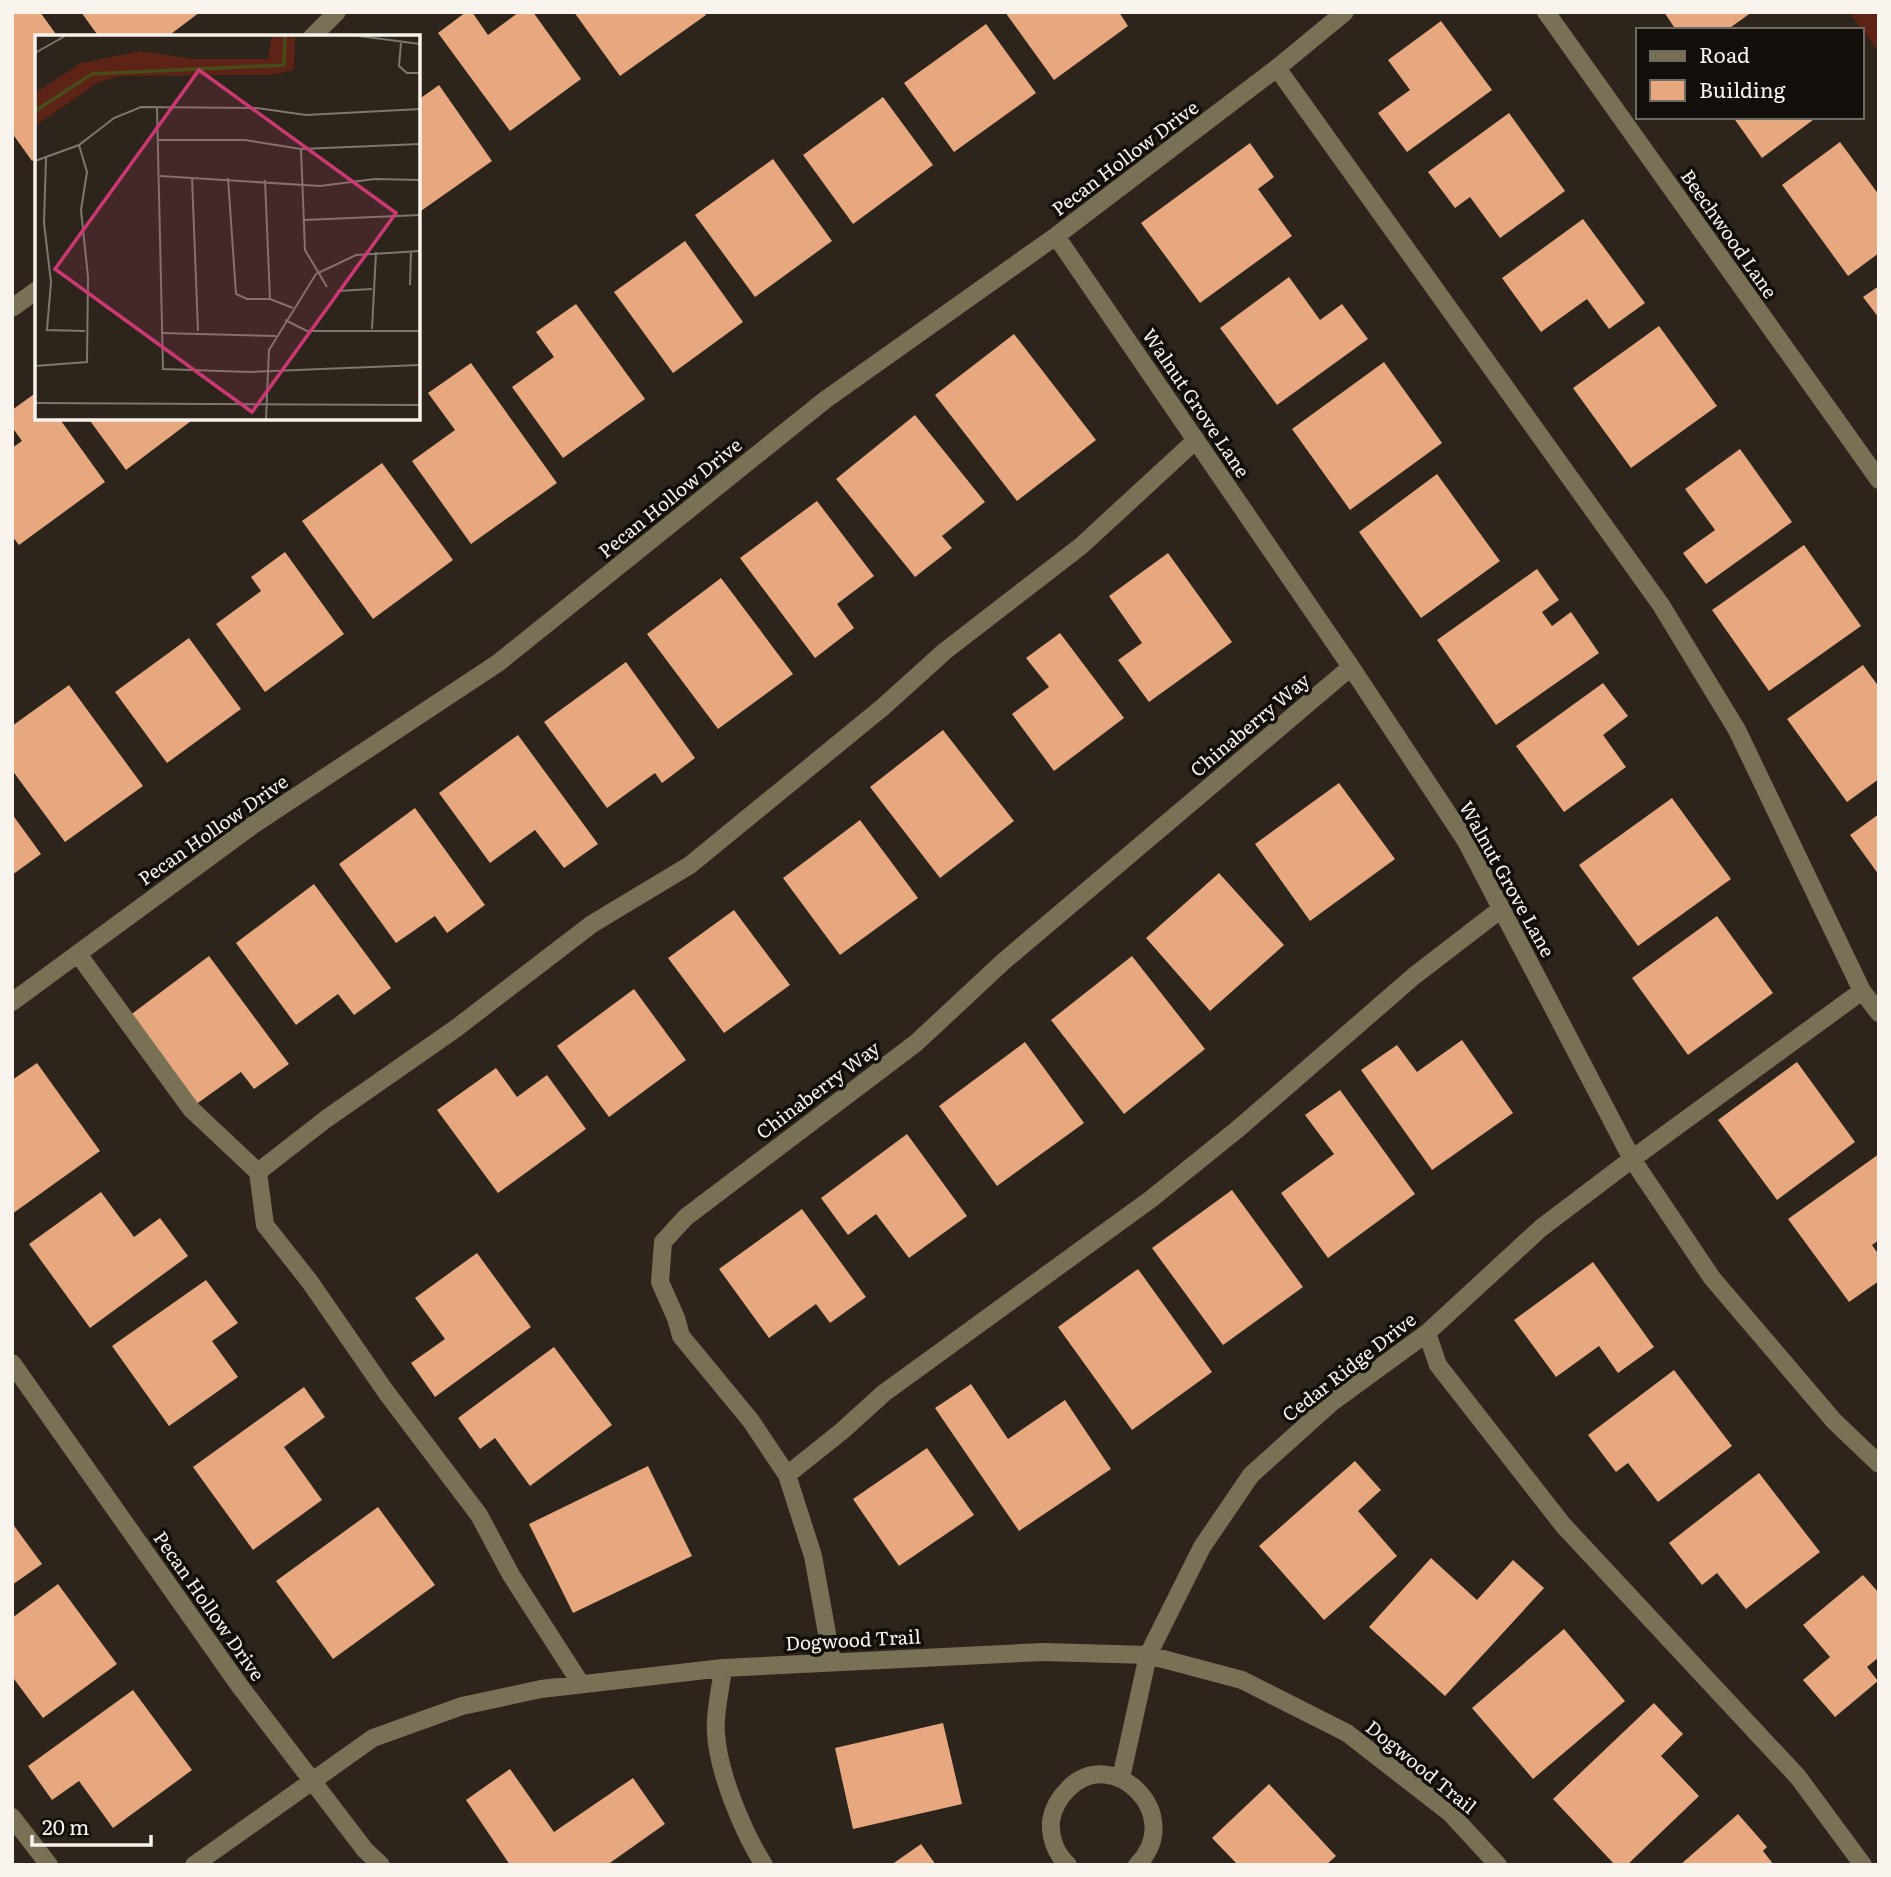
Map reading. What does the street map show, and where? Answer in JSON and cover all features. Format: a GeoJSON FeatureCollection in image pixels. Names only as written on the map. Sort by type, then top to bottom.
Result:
{"type":"FeatureCollection","features":[{"type":"Feature","properties":{"kind":"street"},"geometry":{"type":"LineString","coordinates":[[314,35],[337,12]]}},
{"type":"Feature","properties":{"kind":"street","name":"Pecan Hollow Drive"},"geometry":{"type":"LineString","coordinates":[[12,1002],[253,825],[498,663],[825,400],[1056,236],[1277,68],[1345,12]]}},
{"type":"Feature","properties":{"kind":"street","name":"Beechwood Lane"},"geometry":{"type":"LineString","coordinates":[[1546,12],[1879,480]]}},
{"type":"Feature","properties":{"kind":"street"},"geometry":{"type":"LineString","coordinates":[[1277,68],[1661,605],[1737,730],[1862,991],[1879,1013]]}},
{"type":"Feature","properties":{"kind":"street","name":"Walnut Grove Lane"},"geometry":{"type":"LineString","coordinates":[[1056,236],[1351,667],[1466,841],[1632,1159],[1712,1278],[1834,1421],[1879,1464]]}},
{"type":"Feature","properties":{"kind":"street"},"geometry":{"type":"LineString","coordinates":[[12,308],[35,291]]}},
{"type":"Feature","properties":{"kind":"street"},"geometry":{"type":"LineString","coordinates":[[258,1172],[326,1119],[455,1029],[592,924],[690,865],[883,707],[946,651],[1081,545],[1196,440]]}},
{"type":"Feature","properties":{"kind":"street","name":"Chinaberry Way"},"geometry":{"type":"LineString","coordinates":[[832,1661],[813,1556],[787,1475],[751,1421],[681,1336],[660,1282],[663,1241],[686,1217],[916,1042],[1004,961],[1351,667]]}},
{"type":"Feature","properties":{"kind":"street"},"geometry":{"type":"LineString","coordinates":[[787,1475],[884,1393],[1151,1199],[1239,1128],[1415,976],[1501,909]]}},
{"type":"Feature","properties":{"kind":"street"},"geometry":{"type":"LineString","coordinates":[[78,954],[191,1109],[258,1172],[265,1225],[310,1282],[386,1392],[479,1515],[511,1574],[581,1684]]}},
{"type":"Feature","properties":{"kind":"street","name":"Cedar Ridge Drive"},"geometry":{"type":"LineString","coordinates":[[1121,1778],[1148,1654],[1202,1547],[1251,1475],[1331,1403],[1427,1333],[1541,1228],[1862,991]]}},
{"type":"Feature","properties":{"kind":"street"},"geometry":{"type":"LineString","coordinates":[[1427,1333],[1438,1365],[1563,1525],[1798,1777],[1863,1865]]}},
{"type":"Feature","properties":{"kind":"street","name":"Pecan Hollow Drive"},"geometry":{"type":"LineString","coordinates":[[12,1363],[239,1685],[365,1850],[382,1865]]}},
{"type":"Feature","properties":{"kind":"street","name":"Dogwood Trail"},"geometry":{"type":"LineString","coordinates":[[194,1865],[373,1738],[462,1706],[541,1689],[723,1668],[1043,1652],[1148,1654],[1242,1680],[1347,1734],[1450,1813],[1497,1865]]}},
{"type":"Feature","properties":{"kind":"street"},"geometry":{"type":"LineString","coordinates":[[723,1668],[715,1732],[722,1770],[755,1851],[764,1865]]}},
{"type":"Feature","properties":{"kind":"street"},"geometry":{"type":"LineString","coordinates":[[1068,1865],[1055,1848],[1051,1830],[1052,1813],[1059,1798],[1071,1785],[1087,1777],[1104,1775],[1121,1778],[1135,1787],[1147,1800],[1153,1816],[1154,1833],[1149,1849],[1139,1864]]}},
{"type":"Feature","properties":{"kind":"street"},"geometry":{"type":"LineString","coordinates":[[12,1817],[48,1865]]}},
{"type":"Feature","properties":{"kind":"shaded area"},"geometry":{"type":"Polygon","coordinates":[[[1849,12],[1879,12],[1879,52],[1863,28],[1849,12]]]}},
{"type":"Feature","properties":{"kind":"building"},"geometry":{"type":"Polygon","coordinates":[[[12,12],[40,12],[57,35],[35,35],[35,159],[32,161],[12,133],[12,12]]]}},
{"type":"Feature","properties":{"kind":"building"},"geometry":{"type":"Polygon","coordinates":[[[81,12],[200,12],[170,35],[98,35],[81,12]]]}},
{"type":"Feature","properties":{"kind":"building"},"geometry":{"type":"Polygon","coordinates":[[[466,12],[472,12],[488,35],[519,12],[533,12],[581,79],[510,131],[438,33],[466,12]]]}},
{"type":"Feature","properties":{"kind":"building"},"geometry":{"type":"Polygon","coordinates":[[[574,12],[704,12],[706,15],[620,76],[574,12]]]}},
{"type":"Feature","properties":{"kind":"building"},"geometry":{"type":"Polygon","coordinates":[[[1005,12],[1119,12],[1128,26],[1054,80],[1005,12]]]}},
{"type":"Feature","properties":{"kind":"building"},"geometry":{"type":"Polygon","coordinates":[[[1664,12],[1752,12],[1730,28],[1675,28],[1664,12]]]}},
{"type":"Feature","properties":{"kind":"building"},"geometry":{"type":"Polygon","coordinates":[[[1441,21],[1492,90],[1407,152],[1378,113],[1410,90],[1388,60],[1441,21]]]}},
{"type":"Feature","properties":{"kind":"building"},"geometry":{"type":"Polygon","coordinates":[[[986,24],[1036,93],[954,152],[904,83],[986,24]]]}},
{"type":"Feature","properties":{"kind":"building"},"geometry":{"type":"Polygon","coordinates":[[[439,85],[492,161],[420,212],[420,99],[439,85]]]}},
{"type":"Feature","properties":{"kind":"building"},"geometry":{"type":"Polygon","coordinates":[[[883,97],[933,165],[853,224],[803,155],[883,97]]]}},
{"type":"Feature","properties":{"kind":"building"},"geometry":{"type":"Polygon","coordinates":[[[1509,113],[1565,191],[1500,238],[1470,197],[1455,208],[1428,172],[1509,113]]]}},
{"type":"Feature","properties":{"kind":"building"},"geometry":{"type":"Polygon","coordinates":[[[1734,119],[1814,119],[1762,158],[1734,119]]]}},
{"type":"Feature","properties":{"kind":"building"},"geometry":{"type":"Polygon","coordinates":[[[1840,142],[1879,195],[1879,253],[1848,276],[1782,185],[1840,142]]]}},
{"type":"Feature","properties":{"kind":"building"},"geometry":{"type":"Polygon","coordinates":[[[1250,143],[1274,177],[1258,189],[1292,236],[1200,303],[1141,223],[1250,143]]]}},
{"type":"Feature","properties":{"kind":"building"},"geometry":{"type":"Polygon","coordinates":[[[773,159],[832,241],[755,297],[695,215],[773,159]]]}},
{"type":"Feature","properties":{"kind":"building"},"geometry":{"type":"Polygon","coordinates":[[[1583,219],[1645,303],[1609,329],[1587,299],[1541,332],[1502,278],[1583,219]]]}},
{"type":"Feature","properties":{"kind":"building"},"geometry":{"type":"Polygon","coordinates":[[[685,241],[743,322],[673,373],[614,292],[685,241]]]}},
{"type":"Feature","properties":{"kind":"building"},"geometry":{"type":"Polygon","coordinates":[[[1289,277],[1320,320],[1342,304],[1368,339],[1277,405],[1220,328],[1289,277]]]}},
{"type":"Feature","properties":{"kind":"building"},"geometry":{"type":"Polygon","coordinates":[[[1879,286],[1879,318],[1863,297],[1879,286]]]}},
{"type":"Feature","properties":{"kind":"building"},"geometry":{"type":"Polygon","coordinates":[[[576,304],[645,399],[563,458],[512,387],[554,357],[536,332],[576,304]]]}},
{"type":"Feature","properties":{"kind":"building"},"geometry":{"type":"Polygon","coordinates":[[[1659,326],[1717,406],[1631,468],[1573,388],[1659,326]]]}},
{"type":"Feature","properties":{"kind":"building"},"geometry":{"type":"Polygon","coordinates":[[[1014,334],[1096,440],[1017,501],[935,395],[1014,334]]]}},
{"type":"Feature","properties":{"kind":"building"},"geometry":{"type":"Polygon","coordinates":[[[1384,362],[1442,443],[1350,510],[1292,429],[1384,362]]]}},
{"type":"Feature","properties":{"kind":"building"},"geometry":{"type":"Polygon","coordinates":[[[471,363],[557,483],[471,544],[412,461],[455,430],[428,393],[471,363]]]}},
{"type":"Feature","properties":{"kind":"building"},"geometry":{"type":"Polygon","coordinates":[[[35,393],[35,420],[60,420],[105,482],[19,545],[12,536],[12,448],[22,441],[12,427],[12,410],[35,393]]]}},
{"type":"Feature","properties":{"kind":"building"},"geometry":{"type":"Polygon","coordinates":[[[915,415],[985,502],[942,536],[952,548],[915,577],[836,479],[915,415]]]}},
{"type":"Feature","properties":{"kind":"building"},"geometry":{"type":"Polygon","coordinates":[[[89,420],[192,420],[126,470],[89,420]]]}},
{"type":"Feature","properties":{"kind":"building"},"geometry":{"type":"Polygon","coordinates":[[[1740,449],[1792,522],[1706,584],[1683,553],[1715,530],[1685,489],[1740,449]]]}},
{"type":"Feature","properties":{"kind":"building"},"geometry":{"type":"Polygon","coordinates":[[[382,463],[453,560],[373,619],[302,521],[382,463]]]}},
{"type":"Feature","properties":{"kind":"building"},"geometry":{"type":"Polygon","coordinates":[[[1437,474],[1500,561],[1421,618],[1359,532],[1437,474]]]}},
{"type":"Feature","properties":{"kind":"building"},"geometry":{"type":"Polygon","coordinates":[[[817,501],[874,576],[837,604],[854,628],[815,658],[740,558],[817,501]]]}},
{"type":"Feature","properties":{"kind":"building"},"geometry":{"type":"Polygon","coordinates":[[[1804,545],[1861,626],[1769,691],[1712,610],[1804,545]]]}},
{"type":"Feature","properties":{"kind":"building"},"geometry":{"type":"Polygon","coordinates":[[[285,552],[344,634],[265,692],[216,624],[261,591],[251,577],[285,552]]]}},
{"type":"Feature","properties":{"kind":"building"},"geometry":{"type":"Polygon","coordinates":[[[1168,553],[1232,642],[1149,702],[1118,660],[1142,643],[1109,596],[1168,553]]]}},
{"type":"Feature","properties":{"kind":"building"},"geometry":{"type":"Polygon","coordinates":[[[1537,569],[1559,600],[1542,612],[1552,626],[1571,612],[1599,653],[1496,725],[1437,640],[1537,569]]]}},
{"type":"Feature","properties":{"kind":"building"},"geometry":{"type":"Polygon","coordinates":[[[721,578],[793,674],[718,729],[647,634],[721,578]]]}},
{"type":"Feature","properties":{"kind":"building"},"geometry":{"type":"Polygon","coordinates":[[[1060,633],[1124,718],[1054,771],[1012,714],[1049,687],[1026,658],[1060,633]]]}},
{"type":"Feature","properties":{"kind":"building"},"geometry":{"type":"Polygon","coordinates":[[[189,638],[241,709],[167,763],[115,692],[189,638]]]}},
{"type":"Feature","properties":{"kind":"building"},"geometry":{"type":"Polygon","coordinates":[[[626,662],[695,758],[662,783],[655,773],[607,808],[544,722],[626,662]]]}},
{"type":"Feature","properties":{"kind":"building"},"geometry":{"type":"Polygon","coordinates":[[[1863,665],[1879,687],[1879,779],[1847,802],[1787,719],[1863,665]]]}},
{"type":"Feature","properties":{"kind":"building"},"geometry":{"type":"Polygon","coordinates":[[[1603,683],[1628,716],[1603,735],[1626,767],[1564,812],[1516,746],[1603,683]]]}},
{"type":"Feature","properties":{"kind":"building"},"geometry":{"type":"Polygon","coordinates":[[[69,685],[143,786],[65,842],[12,770],[12,726],[69,685]]]}},
{"type":"Feature","properties":{"kind":"building"},"geometry":{"type":"Polygon","coordinates":[[[943,730],[1014,821],[940,878],[870,787],[943,730]]]}},
{"type":"Feature","properties":{"kind":"building"},"geometry":{"type":"Polygon","coordinates":[[[518,735],[598,844],[564,868],[535,830],[490,863],[439,793],[518,735]]]}},
{"type":"Feature","properties":{"kind":"building"},"geometry":{"type":"Polygon","coordinates":[[[1339,783],[1395,859],[1310,921],[1255,844],[1339,783]]]}},
{"type":"Feature","properties":{"kind":"building"},"geometry":{"type":"Polygon","coordinates":[[[1672,798],[1731,879],[1638,946],[1579,865],[1672,798]]]}},
{"type":"Feature","properties":{"kind":"building"},"geometry":{"type":"Polygon","coordinates":[[[415,808],[485,905],[447,933],[435,916],[396,943],[339,864],[415,808]]]}},
{"type":"Feature","properties":{"kind":"building"},"geometry":{"type":"Polygon","coordinates":[[[12,814],[41,854],[12,875],[12,814]]]}},
{"type":"Feature","properties":{"kind":"building"},"geometry":{"type":"Polygon","coordinates":[[[1879,814],[1879,875],[1850,835],[1879,814]]]}},
{"type":"Feature","properties":{"kind":"building"},"geometry":{"type":"Polygon","coordinates":[[[860,820],[918,898],[840,955],[783,878],[860,820]]]}},
{"type":"Feature","properties":{"kind":"building"},"geometry":{"type":"Polygon","coordinates":[[[1219,873],[1284,945],[1210,1011],[1146,938],[1219,873]]]}},
{"type":"Feature","properties":{"kind":"building"},"geometry":{"type":"Polygon","coordinates":[[[314,884],[391,988],[354,1015],[338,994],[296,1025],[236,943],[314,884]]]}},
{"type":"Feature","properties":{"kind":"building"},"geometry":{"type":"Polygon","coordinates":[[[734,910],[790,985],[724,1033],[668,958],[734,910]]]}},
{"type":"Feature","properties":{"kind":"building"},"geometry":{"type":"Polygon","coordinates":[[[1717,916],[1773,993],[1688,1055],[1632,978],[1717,916]]]}},
{"type":"Feature","properties":{"kind":"building"},"geometry":{"type":"Polygon","coordinates":[[[209,956],[289,1064],[254,1089],[241,1072],[195,1105],[129,1016],[209,956]]]}},
{"type":"Feature","properties":{"kind":"building"},"geometry":{"type":"Polygon","coordinates":[[[1132,956],[1205,1049],[1124,1114],[1051,1020],[1132,956]]]}},
{"type":"Feature","properties":{"kind":"building"},"geometry":{"type":"Polygon","coordinates":[[[634,989],[686,1060],[609,1117],[557,1046],[634,989]]]}},
{"type":"Feature","properties":{"kind":"building"},"geometry":{"type":"Polygon","coordinates":[[[1462,1040],[1513,1113],[1432,1170],[1361,1070],[1397,1045],[1417,1072],[1462,1040]]]}},
{"type":"Feature","properties":{"kind":"building"},"geometry":{"type":"Polygon","coordinates":[[[1025,1042],[1084,1123],[997,1186],[939,1106],[1025,1042]]]}},
{"type":"Feature","properties":{"kind":"building"},"geometry":{"type":"Polygon","coordinates":[[[1797,1062],[1855,1142],[1777,1200],[1718,1120],[1797,1062]]]}},
{"type":"Feature","properties":{"kind":"building"},"geometry":{"type":"Polygon","coordinates":[[[37,1063],[100,1151],[12,1214],[12,1080],[37,1063]]]}},
{"type":"Feature","properties":{"kind":"building"},"geometry":{"type":"Polygon","coordinates":[[[496,1068],[517,1097],[547,1075],[586,1129],[498,1193],[437,1110],[496,1068]]]}},
{"type":"Feature","properties":{"kind":"building"},"geometry":{"type":"Polygon","coordinates":[[[1340,1090],[1415,1194],[1328,1258],[1281,1193],[1334,1154],[1305,1115],[1340,1090]]]}},
{"type":"Feature","properties":{"kind":"building"},"geometry":{"type":"Polygon","coordinates":[[[907,1134],[967,1216],[909,1258],[876,1214],[848,1235],[821,1198],[907,1134]]]}},
{"type":"Feature","properties":{"kind":"building"},"geometry":{"type":"Polygon","coordinates":[[[1879,1154],[1879,1240],[1872,1245],[1879,1255],[1879,1281],[1849,1302],[1788,1219],[1879,1154]]]}},
{"type":"Feature","properties":{"kind":"building"},"geometry":{"type":"Polygon","coordinates":[[[1232,1190],[1303,1287],[1223,1345],[1152,1248],[1232,1190]]]}},
{"type":"Feature","properties":{"kind":"building"},"geometry":{"type":"Polygon","coordinates":[[[101,1192],[134,1237],[160,1218],[188,1256],[90,1328],[29,1244],[101,1192]]]}},
{"type":"Feature","properties":{"kind":"building"},"geometry":{"type":"Polygon","coordinates":[[[802,1209],[866,1297],[830,1323],[816,1304],[769,1338],[719,1269],[802,1209]]]}},
{"type":"Feature","properties":{"kind":"building"},"geometry":{"type":"Polygon","coordinates":[[[477,1253],[531,1327],[435,1397],[411,1363],[445,1339],[415,1298],[477,1253]]]}},
{"type":"Feature","properties":{"kind":"building"},"geometry":{"type":"Polygon","coordinates":[[[1593,1262],[1654,1347],[1618,1373],[1599,1346],[1556,1377],[1514,1320],[1593,1262]]]}},
{"type":"Feature","properties":{"kind":"building"},"geometry":{"type":"Polygon","coordinates":[[[1138,1269],[1212,1372],[1132,1430],[1058,1327],[1138,1269]]]}},
{"type":"Feature","properties":{"kind":"building"},"geometry":{"type":"Polygon","coordinates":[[[206,1280],[238,1323],[212,1341],[238,1377],[169,1426],[112,1346],[206,1280]]]}},
{"type":"Feature","properties":{"kind":"building"},"geometry":{"type":"Polygon","coordinates":[[[554,1347],[612,1425],[530,1486],[495,1438],[480,1449],[458,1418],[554,1347]]]}},
{"type":"Feature","properties":{"kind":"building"},"geometry":{"type":"Polygon","coordinates":[[[1674,1370],[1732,1446],[1658,1502],[1628,1463],[1616,1472],[1588,1435],[1674,1370]]]}},
{"type":"Feature","properties":{"kind":"building"},"geometry":{"type":"Polygon","coordinates":[[[971,1384],[1008,1439],[1065,1400],[1111,1469],[1019,1531],[935,1408],[971,1384]]]}},
{"type":"Feature","properties":{"kind":"building"},"geometry":{"type":"Polygon","coordinates":[[[304,1387],[325,1417],[284,1447],[322,1500],[253,1550],[193,1467],[304,1387]]]}},
{"type":"Feature","properties":{"kind":"building"},"geometry":{"type":"Polygon","coordinates":[[[927,1448],[974,1515],[899,1566],[853,1499],[927,1448]]]}},
{"type":"Feature","properties":{"kind":"building"},"geometry":{"type":"Polygon","coordinates":[[[1355,1461],[1381,1490],[1358,1511],[1397,1556],[1324,1620],[1259,1546],[1355,1461]]]}},
{"type":"Feature","properties":{"kind":"building"},"geometry":{"type":"Polygon","coordinates":[[[648,1466],[692,1556],[573,1613],[529,1524],[648,1466]]]}},
{"type":"Feature","properties":{"kind":"building"},"geometry":{"type":"Polygon","coordinates":[[[1759,1473],[1820,1552],[1746,1609],[1717,1573],[1702,1585],[1669,1543],[1759,1473]]]}},
{"type":"Feature","properties":{"kind":"building"},"geometry":{"type":"Polygon","coordinates":[[[378,1507],[435,1585],[333,1659],[276,1581],[378,1507]]]}},
{"type":"Feature","properties":{"kind":"building"},"geometry":{"type":"Polygon","coordinates":[[[12,1523],[42,1564],[12,1585],[12,1523]]]}},
{"type":"Feature","properties":{"kind":"building"},"geometry":{"type":"Polygon","coordinates":[[[1431,1558],[1477,1600],[1513,1560],[1544,1588],[1445,1696],[1369,1627],[1431,1558]]]}},
{"type":"Feature","properties":{"kind":"building"},"geometry":{"type":"Polygon","coordinates":[[[1863,1575],[1879,1593],[1879,1657],[1867,1667],[1878,1681],[1835,1717],[1803,1680],[1830,1657],[1803,1625],[1863,1575]]]}},
{"type":"Feature","properties":{"kind":"building"},"geometry":{"type":"Polygon","coordinates":[[[58,1584],[117,1664],[43,1718],[14,1679],[12,1680],[12,1618],[58,1584]]]}},
{"type":"Feature","properties":{"kind":"building"},"geometry":{"type":"Polygon","coordinates":[[[1564,1629],[1625,1701],[1533,1779],[1472,1708],[1564,1629]]]}},
{"type":"Feature","properties":{"kind":"building"},"geometry":{"type":"Polygon","coordinates":[[[133,1690],[192,1770],[113,1828],[79,1781],[52,1800],[28,1766],[133,1690]]]}},
{"type":"Feature","properties":{"kind":"building"},"geometry":{"type":"Polygon","coordinates":[[[1654,1703],[1683,1734],[1661,1756],[1699,1796],[1627,1865],[1615,1865],[1553,1799],[1654,1703]]]}},
{"type":"Feature","properties":{"kind":"building"},"geometry":{"type":"Polygon","coordinates":[[[943,1723],[962,1804],[853,1829],[835,1748],[943,1723]]]}},
{"type":"Feature","properties":{"kind":"building"},"geometry":{"type":"Polygon","coordinates":[[[510,1769],[554,1832],[633,1778],[665,1824],[607,1865],[510,1865],[466,1800],[510,1769]]]}},
{"type":"Feature","properties":{"kind":"building"},"geometry":{"type":"Polygon","coordinates":[[[1269,1784],[1336,1856],[1326,1865],[1238,1865],[1212,1838],[1269,1784]]]}},
{"type":"Feature","properties":{"kind":"building"},"geometry":{"type":"Polygon","coordinates":[[[1738,1814],[1767,1847],[1763,1851],[1774,1865],[1680,1865],[1738,1814]]]}},
{"type":"Feature","properties":{"kind":"building"},"geometry":{"type":"Polygon","coordinates":[[[921,1844],[936,1865],[891,1865],[921,1844]]]}}]}
